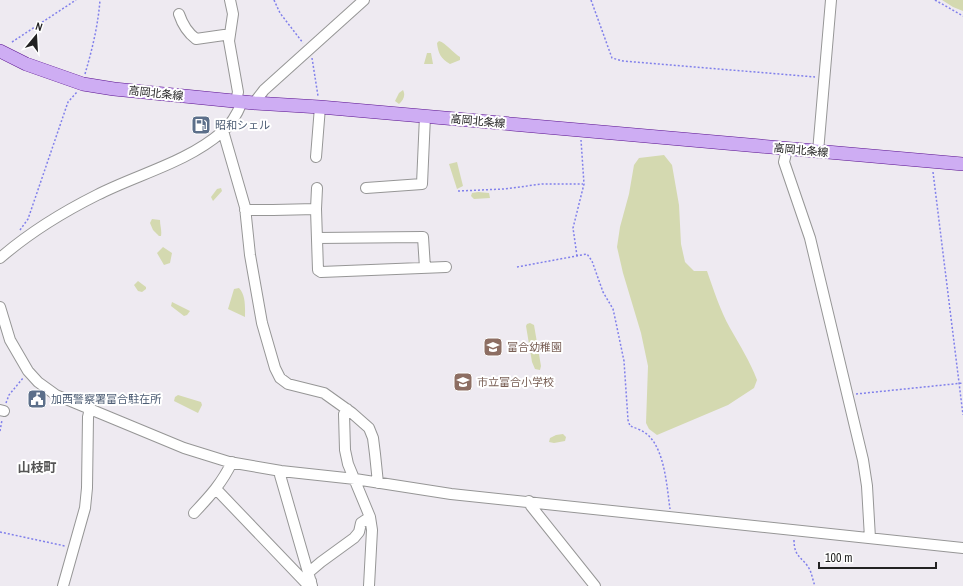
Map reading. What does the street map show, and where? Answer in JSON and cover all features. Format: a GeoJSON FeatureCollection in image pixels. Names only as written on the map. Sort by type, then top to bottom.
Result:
{"type":"FeatureCollection","features":[{"type":"Feature","properties":{"kind":"main road","name":"高岡北条線"},"geometry":{"type":"LineString","coordinates":[[0,51],[26,64],[83,84],[114,89],[244,102],[425,116],[963,164]]}},
{"type":"Feature","properties":{"kind":"street"},"geometry":{"type":"LineString","coordinates":[[230,0],[232,14],[229,36],[238,92],[244,102]]}},
{"type":"Feature","properties":{"kind":"street"},"geometry":{"type":"LineString","coordinates":[[0,258],[16,245],[68,210],[98,194],[197,150],[223,131],[244,102],[264,90],[364,0]]}},
{"type":"Feature","properties":{"kind":"street"},"geometry":{"type":"LineString","coordinates":[[818,152],[831,0]]}},
{"type":"Feature","properties":{"kind":"street"},"geometry":{"type":"LineString","coordinates":[[179,14],[184,25],[196,39],[224,35],[229,36]]}},
{"type":"Feature","properties":{"kind":"street"},"geometry":{"type":"LineString","coordinates":[[316,157],[320,107]]}},
{"type":"Feature","properties":{"kind":"street"},"geometry":{"type":"LineString","coordinates":[[366,188],[422,184],[425,116]]}},
{"type":"Feature","properties":{"kind":"street"},"geometry":{"type":"LineString","coordinates":[[223,131],[245,210],[250,255],[262,323],[269,352],[280,378],[288,384],[324,393],[347,409],[369,428],[374,449],[378,483]]}},
{"type":"Feature","properties":{"kind":"street"},"geometry":{"type":"LineString","coordinates":[[787,149],[784,162],[810,238],[863,460],[867,486],[870,538]]}},
{"type":"Feature","properties":{"kind":"street"},"geometry":{"type":"LineString","coordinates":[[317,188],[316,209],[318,270],[321,272],[446,267]]}},
{"type":"Feature","properties":{"kind":"street"},"geometry":{"type":"LineString","coordinates":[[245,210],[316,209]]}},
{"type":"Feature","properties":{"kind":"street"},"geometry":{"type":"LineString","coordinates":[[317,238],[423,237],[424,268]]}},
{"type":"Feature","properties":{"kind":"street"},"geometry":{"type":"LineString","coordinates":[[0,307],[10,340],[28,371],[38,382],[56,395],[184,448],[232,462],[280,471],[353,479],[451,494],[529,501],[963,548]]}},
{"type":"Feature","properties":{"kind":"street"},"geometry":{"type":"LineString","coordinates":[[63,586],[85,508],[87,488],[88,417],[90,409]]}},
{"type":"Feature","properties":{"kind":"street"},"geometry":{"type":"LineString","coordinates":[[347,409],[344,414],[345,450],[353,479],[370,517],[372,530],[369,586]]}},
{"type":"Feature","properties":{"kind":"street"},"geometry":{"type":"LineString","coordinates":[[194,512],[216,489],[232,462]]}},
{"type":"Feature","properties":{"kind":"street"},"geometry":{"type":"LineString","coordinates":[[280,471],[311,580]]}},
{"type":"Feature","properties":{"kind":"street"},"geometry":{"type":"LineString","coordinates":[[216,489],[306,583],[311,580],[320,562],[354,538],[359,532],[360,523],[370,517]]}},
{"type":"Feature","properties":{"kind":"street"},"geometry":{"type":"LineString","coordinates":[[529,501],[531,506],[595,586]]}},
{"type":"Feature","properties":{"kind":"path"},"geometry":{"type":"LineString","coordinates":[[12,42],[76,0]]}},
{"type":"Feature","properties":{"kind":"path"},"geometry":{"type":"LineString","coordinates":[[16,245],[16,236],[28,219],[68,102],[83,84],[94,42],[99,17],[100,0]]}},
{"type":"Feature","properties":{"kind":"path"},"geometry":{"type":"LineString","coordinates":[[274,0],[280,13],[312,56],[320,107]]}},
{"type":"Feature","properties":{"kind":"path"},"geometry":{"type":"LineString","coordinates":[[591,0],[612,58],[623,61],[824,78]]}},
{"type":"Feature","properties":{"kind":"path"},"geometry":{"type":"LineString","coordinates":[[935,0],[963,16]]}},
{"type":"Feature","properties":{"kind":"path"},"geometry":{"type":"LineString","coordinates":[[577,256],[573,228],[584,184],[581,130]]}},
{"type":"Feature","properties":{"kind":"path"},"geometry":{"type":"LineString","coordinates":[[932,162],[958,384],[963,414]]}},
{"type":"Feature","properties":{"kind":"path"},"geometry":{"type":"LineString","coordinates":[[458,191],[504,189],[542,184],[584,184]]}},
{"type":"Feature","properties":{"kind":"path"},"geometry":{"type":"LineString","coordinates":[[517,267],[587,254],[592,261],[603,292],[613,309],[624,361],[628,420],[630,426],[648,434],[655,443],[661,458],[672,517]]}},
{"type":"Feature","properties":{"kind":"path"},"geometry":{"type":"LineString","coordinates":[[0,431],[2,410],[9,395],[28,371]]}},
{"type":"Feature","properties":{"kind":"path"},"geometry":{"type":"LineString","coordinates":[[848,395],[963,383]]}},
{"type":"Feature","properties":{"kind":"path"},"geometry":{"type":"LineString","coordinates":[[795,530],[795,550],[800,559],[810,570],[815,586]]}},
{"type":"Feature","properties":{"kind":"path"},"geometry":{"type":"LineString","coordinates":[[0,532],[74,548]]}},
{"type":"Feature","properties":{"kind":"shaded area"},"geometry":{"type":"Polygon","coordinates":[[[942,0],[963,0],[963,11],[953,7],[942,0]]]}},
{"type":"Feature","properties":{"kind":"shaded area"},"geometry":{"type":"Polygon","coordinates":[[[439,41],[460,57],[460,60],[450,64],[444,60],[438,50],[437,43],[439,41]]]}},
{"type":"Feature","properties":{"kind":"shaded area"},"geometry":{"type":"Polygon","coordinates":[[[427,53],[431,53],[433,64],[424,64],[427,53]]]}},
{"type":"Feature","properties":{"kind":"shaded area"},"geometry":{"type":"Polygon","coordinates":[[[403,90],[404,98],[399,104],[395,101],[399,93],[403,90]]]}},
{"type":"Feature","properties":{"kind":"shaded area"},"geometry":{"type":"Polygon","coordinates":[[[664,155],[672,165],[679,205],[681,244],[685,262],[694,271],[707,271],[723,314],[757,380],[754,388],[728,405],[657,435],[649,429],[646,423],[648,366],[641,333],[623,273],[617,247],[634,165],[639,158],[664,155]]]}},
{"type":"Feature","properties":{"kind":"shaded area"},"geometry":{"type":"Polygon","coordinates":[[[457,162],[463,186],[457,189],[449,164],[457,162]]]}},
{"type":"Feature","properties":{"kind":"shaded area"},"geometry":{"type":"Polygon","coordinates":[[[221,188],[222,191],[213,201],[211,197],[217,189],[221,188]]]}},
{"type":"Feature","properties":{"kind":"shaded area"},"geometry":{"type":"Polygon","coordinates":[[[472,193],[489,193],[490,198],[474,199],[471,196],[472,193]]]}},
{"type":"Feature","properties":{"kind":"shaded area"},"geometry":{"type":"Polygon","coordinates":[[[152,219],[160,220],[161,236],[153,230],[150,223],[152,219]]]}},
{"type":"Feature","properties":{"kind":"shaded area"},"geometry":{"type":"Polygon","coordinates":[[[163,247],[172,253],[170,263],[164,265],[157,253],[163,247]]]}},
{"type":"Feature","properties":{"kind":"shaded area"},"geometry":{"type":"Polygon","coordinates":[[[138,281],[146,287],[146,289],[142,292],[138,291],[134,285],[138,281]]]}},
{"type":"Feature","properties":{"kind":"shaded area"},"geometry":{"type":"Polygon","coordinates":[[[239,288],[244,298],[245,317],[228,309],[234,289],[239,288]]]}},
{"type":"Feature","properties":{"kind":"shaded area"},"geometry":{"type":"Polygon","coordinates":[[[172,302],[190,311],[184,316],[171,306],[172,302]]]}},
{"type":"Feature","properties":{"kind":"shaded area"},"geometry":{"type":"Polygon","coordinates":[[[530,323],[534,325],[541,366],[540,370],[535,369],[532,362],[526,326],[530,323]]]}},
{"type":"Feature","properties":{"kind":"shaded area"},"geometry":{"type":"Polygon","coordinates":[[[178,395],[201,402],[202,405],[198,413],[174,401],[175,397],[178,395]]]}},
{"type":"Feature","properties":{"kind":"shaded area"},"geometry":{"type":"Polygon","coordinates":[[[563,434],[566,437],[565,441],[554,443],[549,442],[550,438],[563,434]]]}},
{"type":"Feature","properties":{"kind":"place","name":"昭和シェル"},"geometry":{"type":"Point","coordinates":[201,125]}},
{"type":"Feature","properties":{"kind":"place","name":"富合幼稚園"},"geometry":{"type":"Point","coordinates":[493,347]}},
{"type":"Feature","properties":{"kind":"place","name":"市立富合小学校"},"geometry":{"type":"Point","coordinates":[463,382]}},
{"type":"Feature","properties":{"kind":"place","name":"加西警察署富合駐在所"},"geometry":{"type":"Point","coordinates":[37,399]}},
{"type":"Feature","properties":{"kind":"district","name":"山枝町"},"geometry":{"type":"Point","coordinates":[37,467]}}]}
